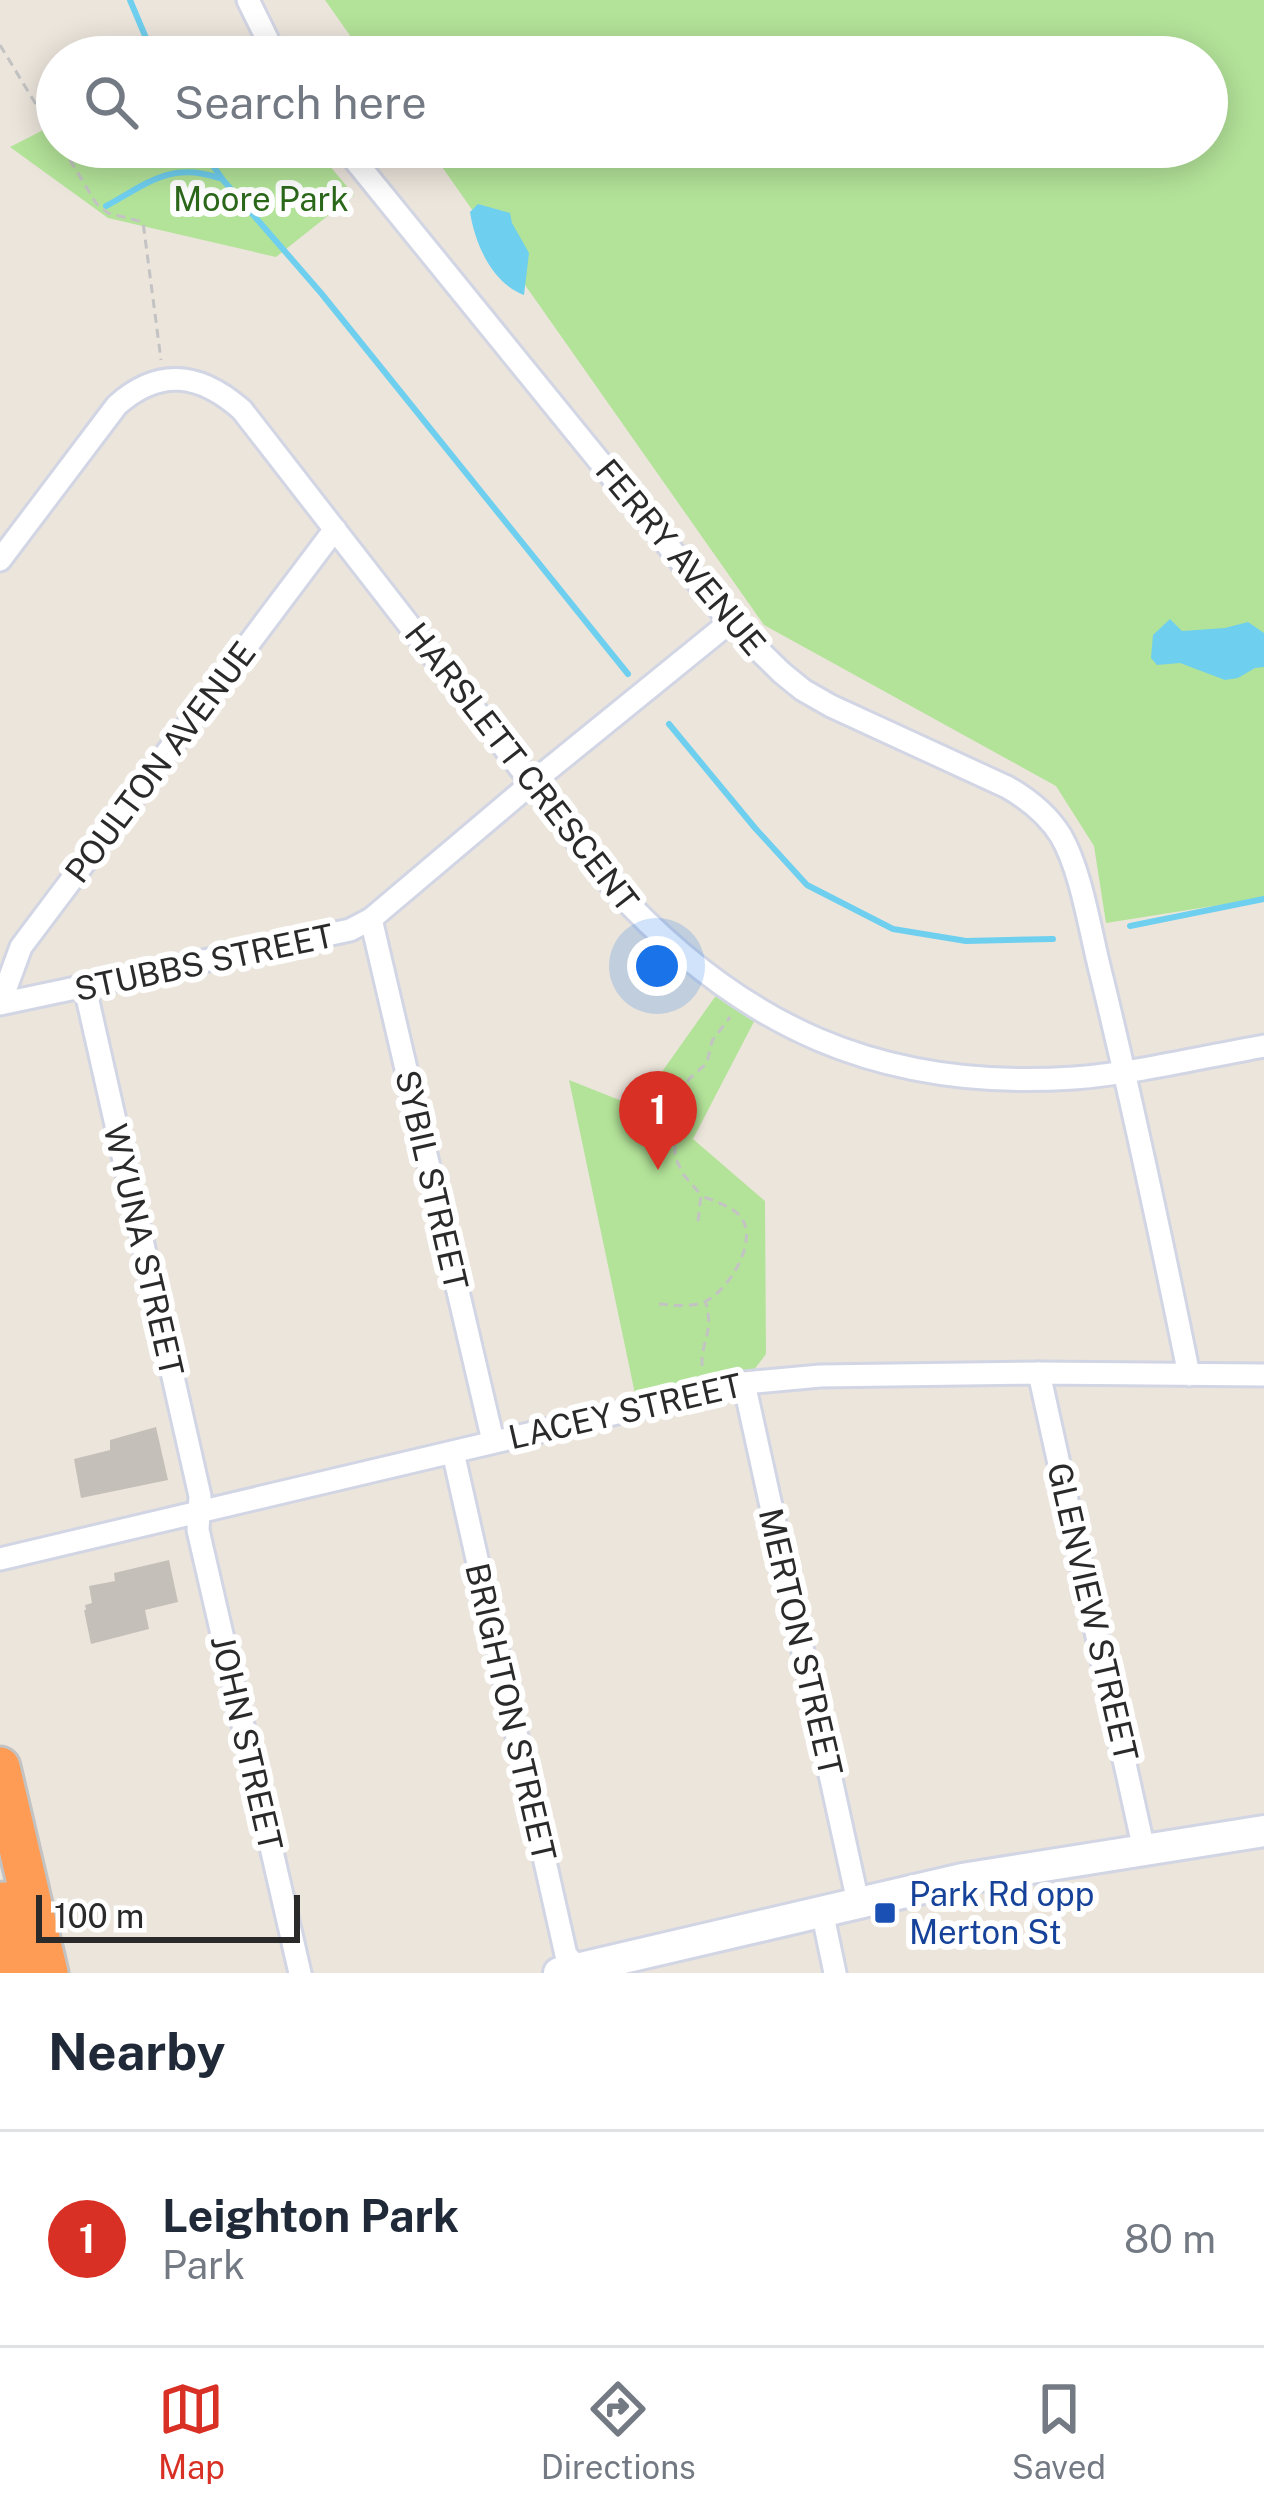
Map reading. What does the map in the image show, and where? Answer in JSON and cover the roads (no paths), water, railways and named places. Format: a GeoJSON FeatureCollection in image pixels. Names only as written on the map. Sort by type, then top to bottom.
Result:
{"type":"FeatureCollection","features":[{"type":"Feature","properties":{"kind":"highway"},"geometry":{"type":"LineString","coordinates":[[0,1767],[48,1973]]}},
{"type":"Feature","properties":{"kind":"highway"},"geometry":{"type":"LineString","coordinates":[[0,1881],[20,1973]]}},
{"type":"Feature","properties":{"kind":"main road"},"geometry":{"type":"LineString","coordinates":[[573,1972],[962,1879],[1264,1831]]}},
{"type":"Feature","properties":{"kind":"street"},"geometry":{"type":"LineString","coordinates":[[248,0],[266,36]]}},
{"type":"Feature","properties":{"kind":"street","name":"FERRY AVENUE"},"geometry":{"type":"LineString","coordinates":[[361,168],[730,622],[782,674],[831,706],[1026,798],[1062,838],[1124,1070],[1189,1375]]}},
{"type":"Feature","properties":{"kind":"street","name":"HARSLETT CRESCENT"},"geometry":{"type":"LineString","coordinates":[[0,560],[117,405],[133,391],[164,380],[205,384],[242,410],[611,885],[643,920],[740,999],[786,1026],[841,1048],[945,1075],[1080,1078],[1264,1046]]}},
{"type":"Feature","properties":{"kind":"street","name":"POULTON AVENUE"},"geometry":{"type":"LineString","coordinates":[[0,1004],[21,947],[335,529]]}},
{"type":"Feature","properties":{"kind":"street","name":"STUBBS STREET"},"geometry":{"type":"LineString","coordinates":[[0,1004],[328,936],[371,920],[730,622]]}},
{"type":"Feature","properties":{"kind":"street","name":"SYBIL STREET"},"geometry":{"type":"LineString","coordinates":[[371,920],[493,1442]]}},
{"type":"Feature","properties":{"kind":"street","name":"WYUNA STREET"},"geometry":{"type":"LineString","coordinates":[[85,988],[200,1496],[200,1513]]}},
{"type":"Feature","properties":{"kind":"street","name":"LACEY STREET"},"geometry":{"type":"LineString","coordinates":[[0,1559],[744,1382],[820,1376],[1040,1373],[1264,1376]]}},
{"type":"Feature","properties":{"kind":"street","name":"GLENVIEW STREET"},"geometry":{"type":"LineString","coordinates":[[1040,1373],[1144,1850]]}},
{"type":"Feature","properties":{"kind":"street","name":"MERTON STREET"},"geometry":{"type":"LineString","coordinates":[[744,1382],[858,1902]]}},
{"type":"Feature","properties":{"kind":"street","name":"BRIGHTON STREET"},"geometry":{"type":"LineString","coordinates":[[453,1452],[573,1972]]}},
{"type":"Feature","properties":{"kind":"street","name":"JOHN STREET"},"geometry":{"type":"LineString","coordinates":[[200,1513],[198,1530],[301,1973]]}},
{"type":"Feature","properties":{"kind":"street"},"geometry":{"type":"LineString","coordinates":[[822,1911],[836,1973]]}},
{"type":"Feature","properties":{"kind":"water"},"geometry":{"type":"Polygon","coordinates":[[[478,204],[510,213],[529,253],[524,295],[494,272],[481,249],[470,212],[478,204]]]}},
{"type":"Feature","properties":{"kind":"water"},"geometry":{"type":"Polygon","coordinates":[[[1170,619],[1182,631],[1248,622],[1264,633],[1264,667],[1225,680],[1180,663],[1157,665],[1151,658],[1153,635],[1170,619]]]}},
{"type":"Feature","properties":{"kind":"waterway"},"geometry":{"type":"LineString","coordinates":[[130,0],[145,36]]}},
{"type":"Feature","properties":{"kind":"waterway"},"geometry":{"type":"LineString","coordinates":[[215,168],[628,674]]}},
{"type":"Feature","properties":{"kind":"waterway"},"geometry":{"type":"LineString","coordinates":[[106,206],[160,177],[186,172],[219,178]]}},
{"type":"Feature","properties":{"kind":"waterway"},"geometry":{"type":"LineString","coordinates":[[669,724],[807,885],[893,929],[966,941],[1053,939]]}},
{"type":"Feature","properties":{"kind":"waterway"},"geometry":{"type":"LineString","coordinates":[[1130,926],[1264,899]]}},
{"type":"Feature","properties":{"kind":"place","name":"Leighton Park"},"geometry":{"type":"Point","coordinates":[658,1170]}},
{"type":"Feature","properties":{"kind":"place","name":"Park Rd opp Merton St"},"geometry":{"type":"Point","coordinates":[885,1913]}},
{"type":"Feature","properties":{"kind":"park label","name":"Moore Park"},"geometry":{"type":"Point","coordinates":[261,199]}}]}
